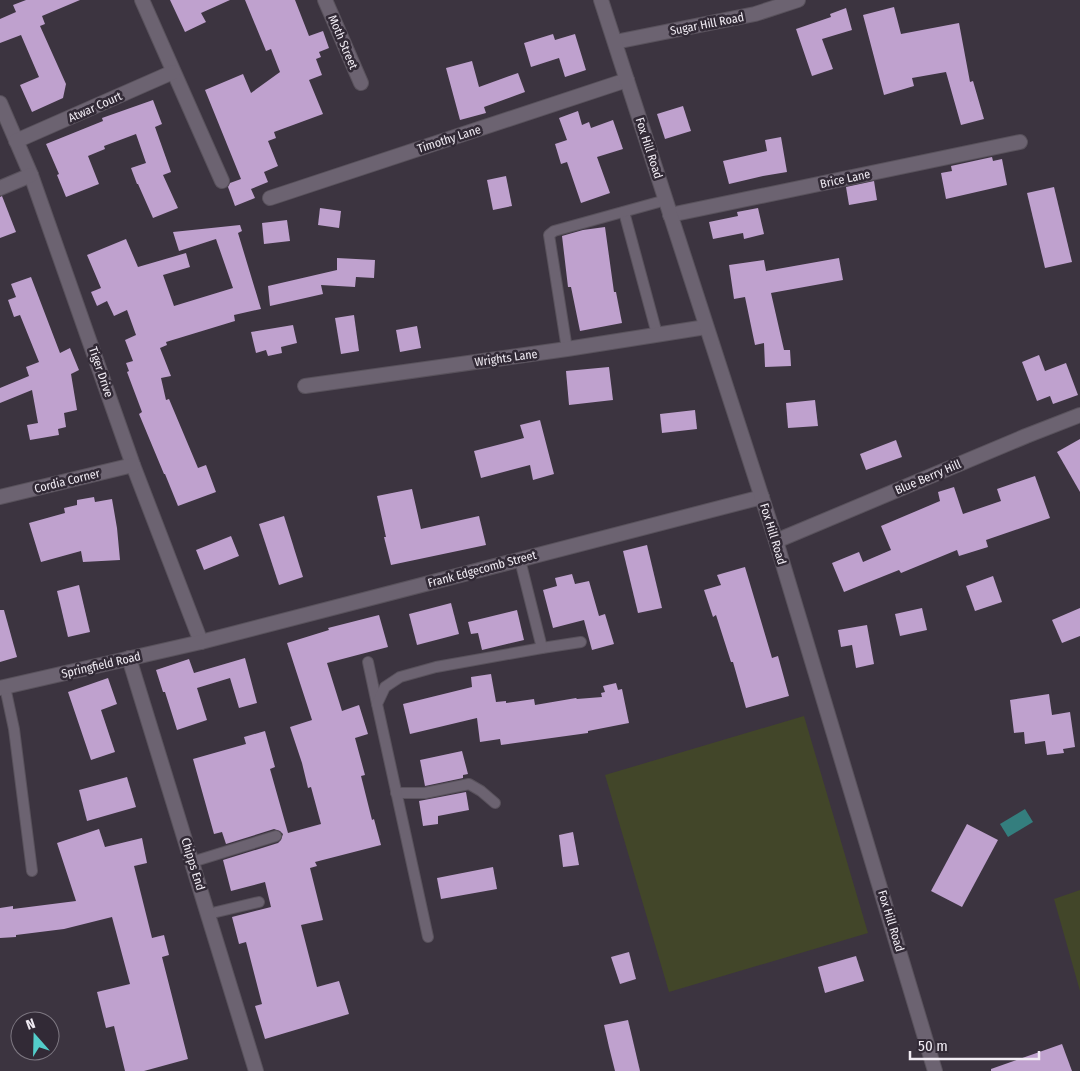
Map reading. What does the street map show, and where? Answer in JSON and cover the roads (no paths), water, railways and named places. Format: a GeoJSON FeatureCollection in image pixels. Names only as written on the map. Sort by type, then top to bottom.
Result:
{"type":"FeatureCollection","features":[{"type":"Feature","properties":{"kind":"street"},"geometry":{"type":"LineString","coordinates":[[142,0],[222,181]]}},
{"type":"Feature","properties":{"kind":"street","name":"Moth Street"},"geometry":{"type":"LineString","coordinates":[[325,0],[360,83]]}},
{"type":"Feature","properties":{"kind":"street","name":"Fox Hill Road"},"geometry":{"type":"LineString","coordinates":[[601,0],[776,541],[935,1071]]}},
{"type":"Feature","properties":{"kind":"street","name":"Sugar Hill Road"},"geometry":{"type":"LineString","coordinates":[[615,42],[755,14],[798,0]]}},
{"type":"Feature","properties":{"kind":"street","name":"Atwar Court"},"geometry":{"type":"LineString","coordinates":[[16,141],[173,72]]}},
{"type":"Feature","properties":{"kind":"street","name":"Timothy Lane"},"geometry":{"type":"LineString","coordinates":[[270,198],[627,80]]}},
{"type":"Feature","properties":{"kind":"street","name":"Tiger Drive"},"geometry":{"type":"LineString","coordinates":[[0,103],[31,175],[133,464],[201,642]]}},
{"type":"Feature","properties":{"kind":"street","name":"Brice Lane"},"geometry":{"type":"LineString","coordinates":[[670,215],[1020,142]]}},
{"type":"Feature","properties":{"kind":"street"},"geometry":{"type":"LineString","coordinates":[[0,188],[31,175]]}},
{"type":"Feature","properties":{"kind":"street","name":"Wrights Lane"},"geometry":{"type":"LineString","coordinates":[[305,386],[567,349],[706,327]]}},
{"type":"Feature","properties":{"kind":"street","name":"Blue Berry Hill"},"geometry":{"type":"LineString","coordinates":[[776,541],[1080,415]]}},
{"type":"Feature","properties":{"kind":"street","name":"Cordia Corner"},"geometry":{"type":"LineString","coordinates":[[0,497],[133,464]]}},
{"type":"Feature","properties":{"kind":"street","name":"Frank Edgecomb Street"},"geometry":{"type":"LineString","coordinates":[[201,642],[762,497]]}},
{"type":"Feature","properties":{"kind":"street","name":"Springfield Road"},"geometry":{"type":"LineString","coordinates":[[2,687],[201,642]]}},
{"type":"Feature","properties":{"kind":"street","name":"Chipps End"},"geometry":{"type":"LineString","coordinates":[[129,658],[256,1071]]}},
{"type":"Feature","properties":{"kind":"lane"},"geometry":{"type":"LineString","coordinates":[[567,349],[549,235],[554,231],[666,200]]}},
{"type":"Feature","properties":{"kind":"lane"},"geometry":{"type":"LineString","coordinates":[[624,212],[657,334]]}},
{"type":"Feature","properties":{"kind":"lane"},"geometry":{"type":"LineString","coordinates":[[520,560],[542,648]]}},
{"type":"Feature","properties":{"kind":"lane"},"geometry":{"type":"LineString","coordinates":[[377,704],[385,687],[400,677],[436,667],[581,642]]}},
{"type":"Feature","properties":{"kind":"lane"},"geometry":{"type":"LineString","coordinates":[[368,662],[428,937]]}},
{"type":"Feature","properties":{"kind":"lane"},"geometry":{"type":"LineString","coordinates":[[2,687],[14,729],[32,871]]}},
{"type":"Feature","properties":{"kind":"lane"},"geometry":{"type":"LineString","coordinates":[[396,793],[425,794],[469,784],[495,803]]}},
{"type":"Feature","properties":{"kind":"lane"},"geometry":{"type":"LineString","coordinates":[[192,862],[276,836]]}},
{"type":"Feature","properties":{"kind":"lane"},"geometry":{"type":"LineString","coordinates":[[208,914],[259,902]]}}]}
